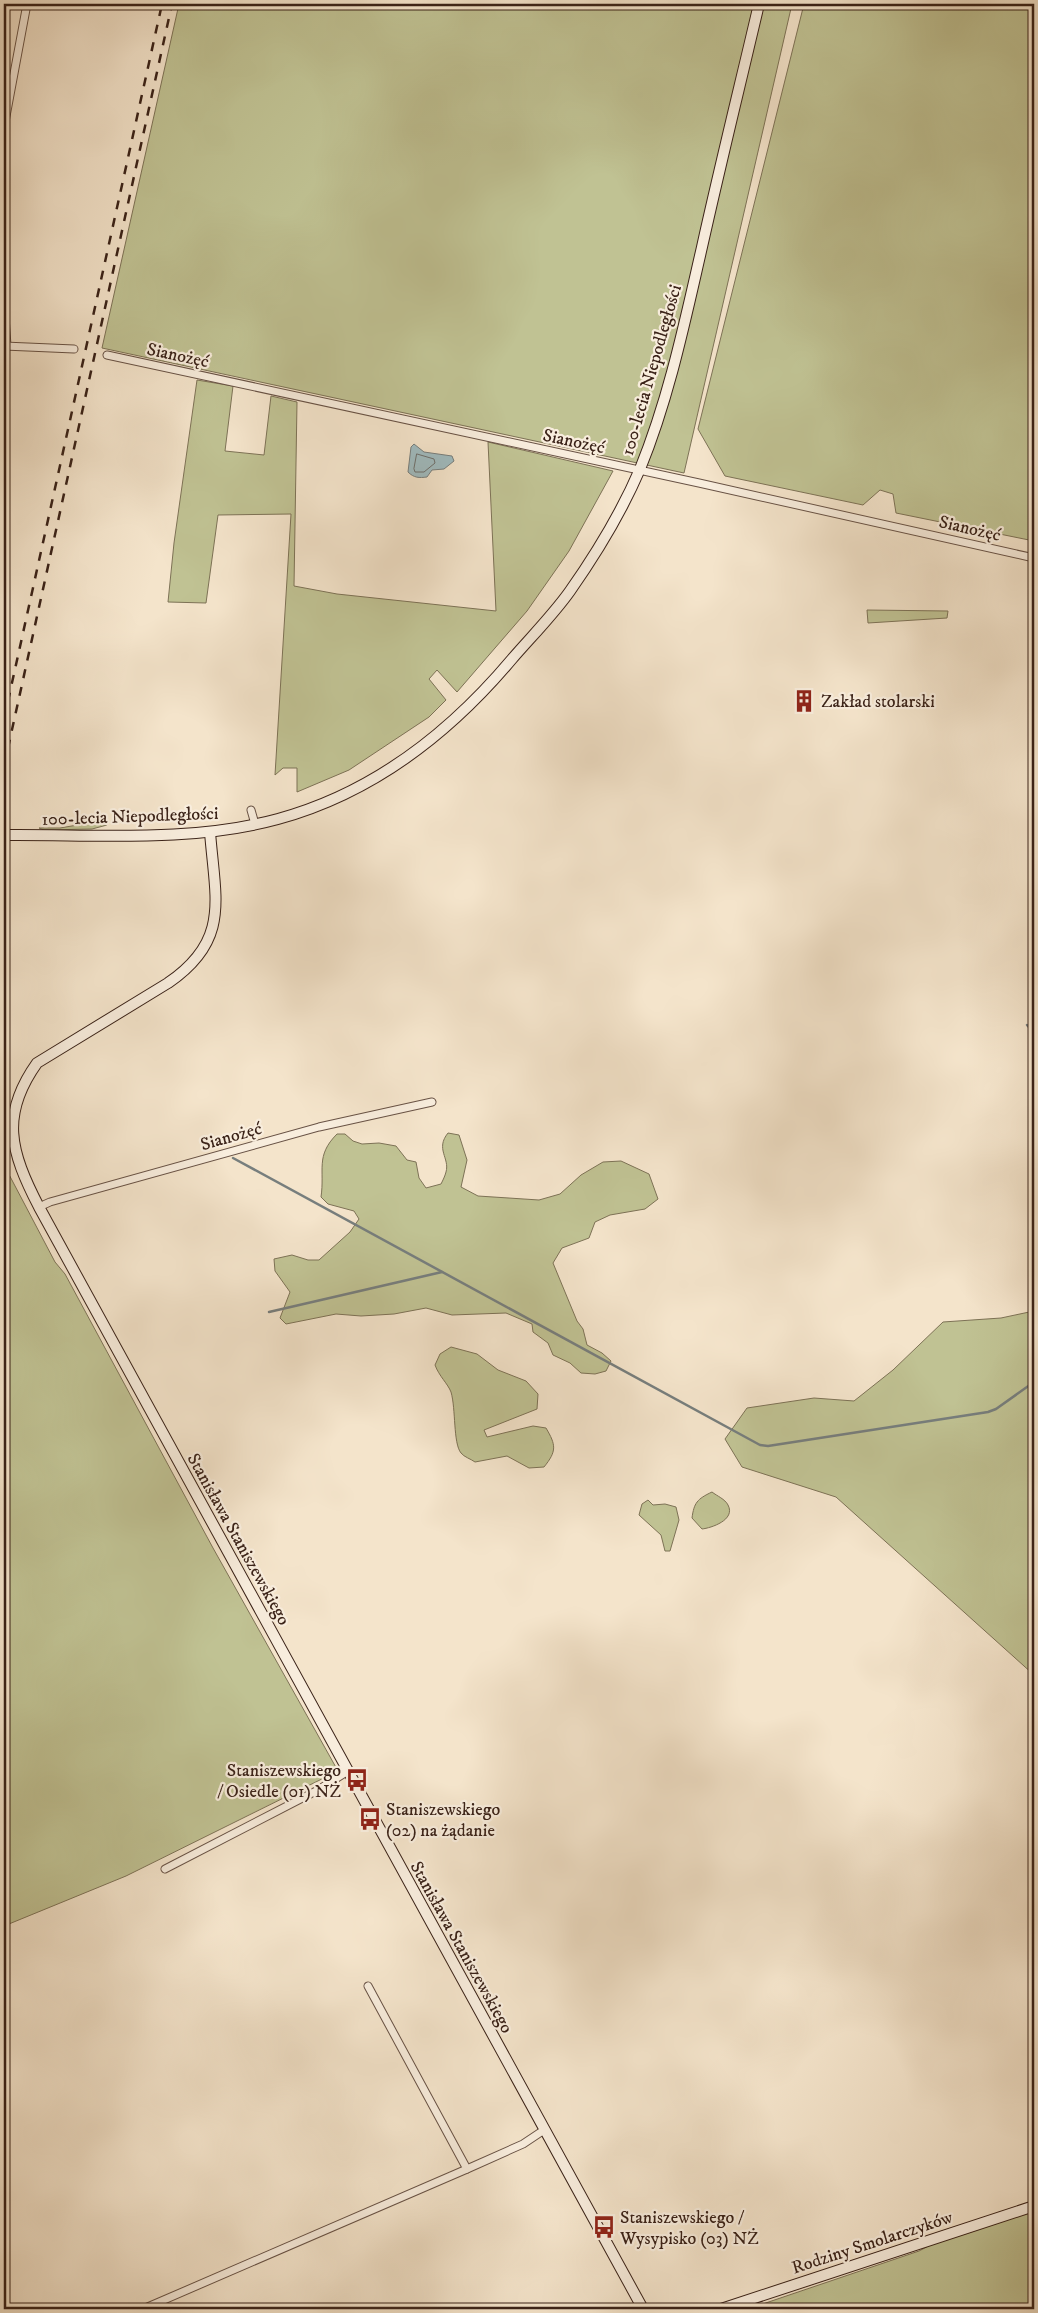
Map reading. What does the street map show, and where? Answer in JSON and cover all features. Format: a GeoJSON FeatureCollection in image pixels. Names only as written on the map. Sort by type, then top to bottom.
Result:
{"type":"FeatureCollection","features":[{"type":"Feature","properties":{"kind":"street"},"geometry":{"type":"LineString","coordinates":[[4,127],[6,104],[27,4]]}},
{"type":"Feature","properties":{"kind":"street","name":"100-lecia Niepodległości"},"geometry":{"type":"LineString","coordinates":[[4,835],[210,832],[255,824],[299,812],[354,792],[416,752],[460,716],[503,670],[569,592],[614,520],[640,470],[680,342],[759,4]]}},
{"type":"Feature","properties":{"kind":"street"},"geometry":{"type":"LineString","coordinates":[[4,301],[5,346],[74,350]]}},
{"type":"Feature","properties":{"kind":"street","name":"Sianożęć"},"geometry":{"type":"LineString","coordinates":[[107,355],[640,470],[1034,558]]}},
{"type":"Feature","properties":{"kind":"street"},"geometry":{"type":"LineString","coordinates":[[251,810],[255,824]]}},
{"type":"Feature","properties":{"kind":"street","name":"Stanisława Staniszewskiego"},"geometry":{"type":"LineString","coordinates":[[210,832],[215,901],[214,927],[202,954],[188,970],[37,1062],[22,1079],[13,1097],[8,1119],[10,1144],[20,1170],[39,1207],[643,2309]]}},
{"type":"Feature","properties":{"kind":"street","name":"Sianożęć"},"geometry":{"type":"LineString","coordinates":[[39,1207],[50,1202],[319,1127],[432,1102]]}},
{"type":"Feature","properties":{"kind":"street"},"geometry":{"type":"LineString","coordinates":[[165,1869],[318,1790],[348,1771]]}},
{"type":"Feature","properties":{"kind":"street"},"geometry":{"type":"LineString","coordinates":[[368,1986],[467,2169]]}},
{"type":"Feature","properties":{"kind":"street"},"geometry":{"type":"LineString","coordinates":[[143,2309],[467,2169],[523,2144],[544,2130]]}},
{"type":"Feature","properties":{"kind":"street","name":"Rodziny Smolarczyków"},"geometry":{"type":"LineString","coordinates":[[721,2309],[1034,2206]]}},
{"type":"Feature","properties":{"kind":"green space"},"geometry":{"type":"Polygon","coordinates":[[[179,4],[792,4],[684,473],[102,348],[179,4]]]}},
{"type":"Feature","properties":{"kind":"green space"},"geometry":{"type":"Polygon","coordinates":[[[804,4],[1034,4],[1034,541],[896,513],[893,494],[880,490],[863,505],[725,476],[698,429],[804,4]]]}},
{"type":"Feature","properties":{"kind":"green space"},"geometry":{"type":"Polygon","coordinates":[[[197,380],[233,386],[225,451],[264,455],[271,396],[297,402],[294,586],[337,594],[496,611],[488,442],[613,471],[569,551],[527,611],[457,692],[437,670],[429,679],[446,700],[429,717],[349,770],[297,792],[297,768],[283,768],[275,775],[291,514],[218,515],[206,603],[168,602],[174,543],[197,380]]]}},
{"type":"Feature","properties":{"kind":"green space"},"geometry":{"type":"Polygon","coordinates":[[[867,610],[948,611],[947,618],[868,623],[867,610]]]}},
{"type":"Feature","properties":{"kind":"green space"},"geometry":{"type":"Polygon","coordinates":[[[106,821],[107,825],[92,829],[44,830],[39,828],[60,828],[106,821]]]}},
{"type":"Feature","properties":{"kind":"green space"},"geometry":{"type":"Polygon","coordinates":[[[448,1133],[459,1135],[467,1160],[461,1187],[478,1196],[539,1200],[560,1194],[581,1175],[603,1162],[621,1161],[649,1174],[658,1199],[645,1209],[610,1215],[595,1222],[589,1238],[562,1248],[553,1263],[577,1321],[583,1329],[587,1345],[602,1353],[611,1361],[606,1371],[595,1374],[581,1373],[570,1363],[553,1355],[548,1343],[533,1332],[532,1324],[506,1313],[452,1315],[426,1308],[394,1314],[361,1316],[336,1314],[286,1324],[280,1318],[290,1292],[275,1271],[274,1259],[292,1255],[308,1260],[319,1260],[350,1232],[359,1219],[354,1211],[328,1204],[321,1197],[323,1156],[330,1142],[337,1134],[345,1134],[353,1141],[362,1144],[379,1143],[396,1146],[407,1160],[416,1162],[419,1178],[426,1188],[441,1184],[445,1176],[447,1167],[443,1144],[448,1133]]]}},
{"type":"Feature","properties":{"kind":"green space"},"geometry":{"type":"Polygon","coordinates":[[[4,1165],[55,1262],[65,1274],[213,1548],[338,1771],[126,1876],[4,1926],[4,1165]]]}},
{"type":"Feature","properties":{"kind":"green space"},"geometry":{"type":"Polygon","coordinates":[[[1034,1311],[1034,1675],[836,1497],[742,1467],[725,1439],[747,1408],[814,1398],[854,1401],[893,1370],[943,1322],[1001,1318],[1034,1311]]]}},
{"type":"Feature","properties":{"kind":"green space"},"geometry":{"type":"Polygon","coordinates":[[[451,1347],[477,1354],[498,1370],[526,1381],[538,1394],[537,1409],[484,1430],[487,1437],[533,1426],[546,1428],[554,1448],[551,1457],[544,1467],[529,1468],[507,1456],[475,1462],[461,1453],[457,1442],[451,1392],[435,1365],[440,1354],[451,1347]]]}},
{"type":"Feature","properties":{"kind":"green space"},"geometry":{"type":"Polygon","coordinates":[[[712,1492],[727,1503],[730,1510],[729,1515],[721,1522],[702,1529],[692,1518],[694,1509],[700,1499],[712,1492]]]}},
{"type":"Feature","properties":{"kind":"green space"},"geometry":{"type":"Polygon","coordinates":[[[648,1500],[653,1505],[665,1504],[676,1507],[679,1520],[670,1551],[665,1551],[661,1535],[639,1515],[642,1504],[648,1500]]]}},
{"type":"Feature","properties":{"kind":"green space"},"geometry":{"type":"Polygon","coordinates":[[[1034,2206],[1034,2309],[748,2309],[919,2251],[957,2231],[1034,2206]]]}},
{"type":"Feature","properties":{"kind":"water"},"geometry":{"type":"Polygon","coordinates":[[[414,444],[424,452],[452,456],[454,461],[444,469],[432,470],[427,477],[410,474],[408,472],[411,447],[414,444]]]}},
{"type":"Feature","properties":{"kind":"waterway"},"geometry":{"type":"LineString","coordinates":[[1027,1025],[1034,1033]]}},
{"type":"Feature","properties":{"kind":"waterway"},"geometry":{"type":"LineString","coordinates":[[233,1158],[760,1445],[768,1446],[988,1412],[996,1409],[1034,1382]]}},
{"type":"Feature","properties":{"kind":"waterway"},"geometry":{"type":"LineString","coordinates":[[269,1312],[442,1272]]}},
{"type":"Feature","properties":{"kind":"railway"},"geometry":{"type":"LineString","coordinates":[[4,719],[162,4]]}},
{"type":"Feature","properties":{"kind":"railway"},"geometry":{"type":"LineString","coordinates":[[4,766],[172,4]]}},
{"type":"Feature","properties":{"kind":"place","name":"Zakład stolarski"},"geometry":{"type":"Point","coordinates":[804,701]}},
{"type":"Feature","properties":{"kind":"place","name":"Staniszewskiego / Osiedle (01) NŻ"},"geometry":{"type":"Point","coordinates":[357,1780]}},
{"type":"Feature","properties":{"kind":"place","name":"Staniszewskiego (02) na żądanie"},"geometry":{"type":"Point","coordinates":[370,1819]}},
{"type":"Feature","properties":{"kind":"place","name":"Staniszewskiego / Wysypisko (03) NŻ"},"geometry":{"type":"Point","coordinates":[604,2227]}}]}
